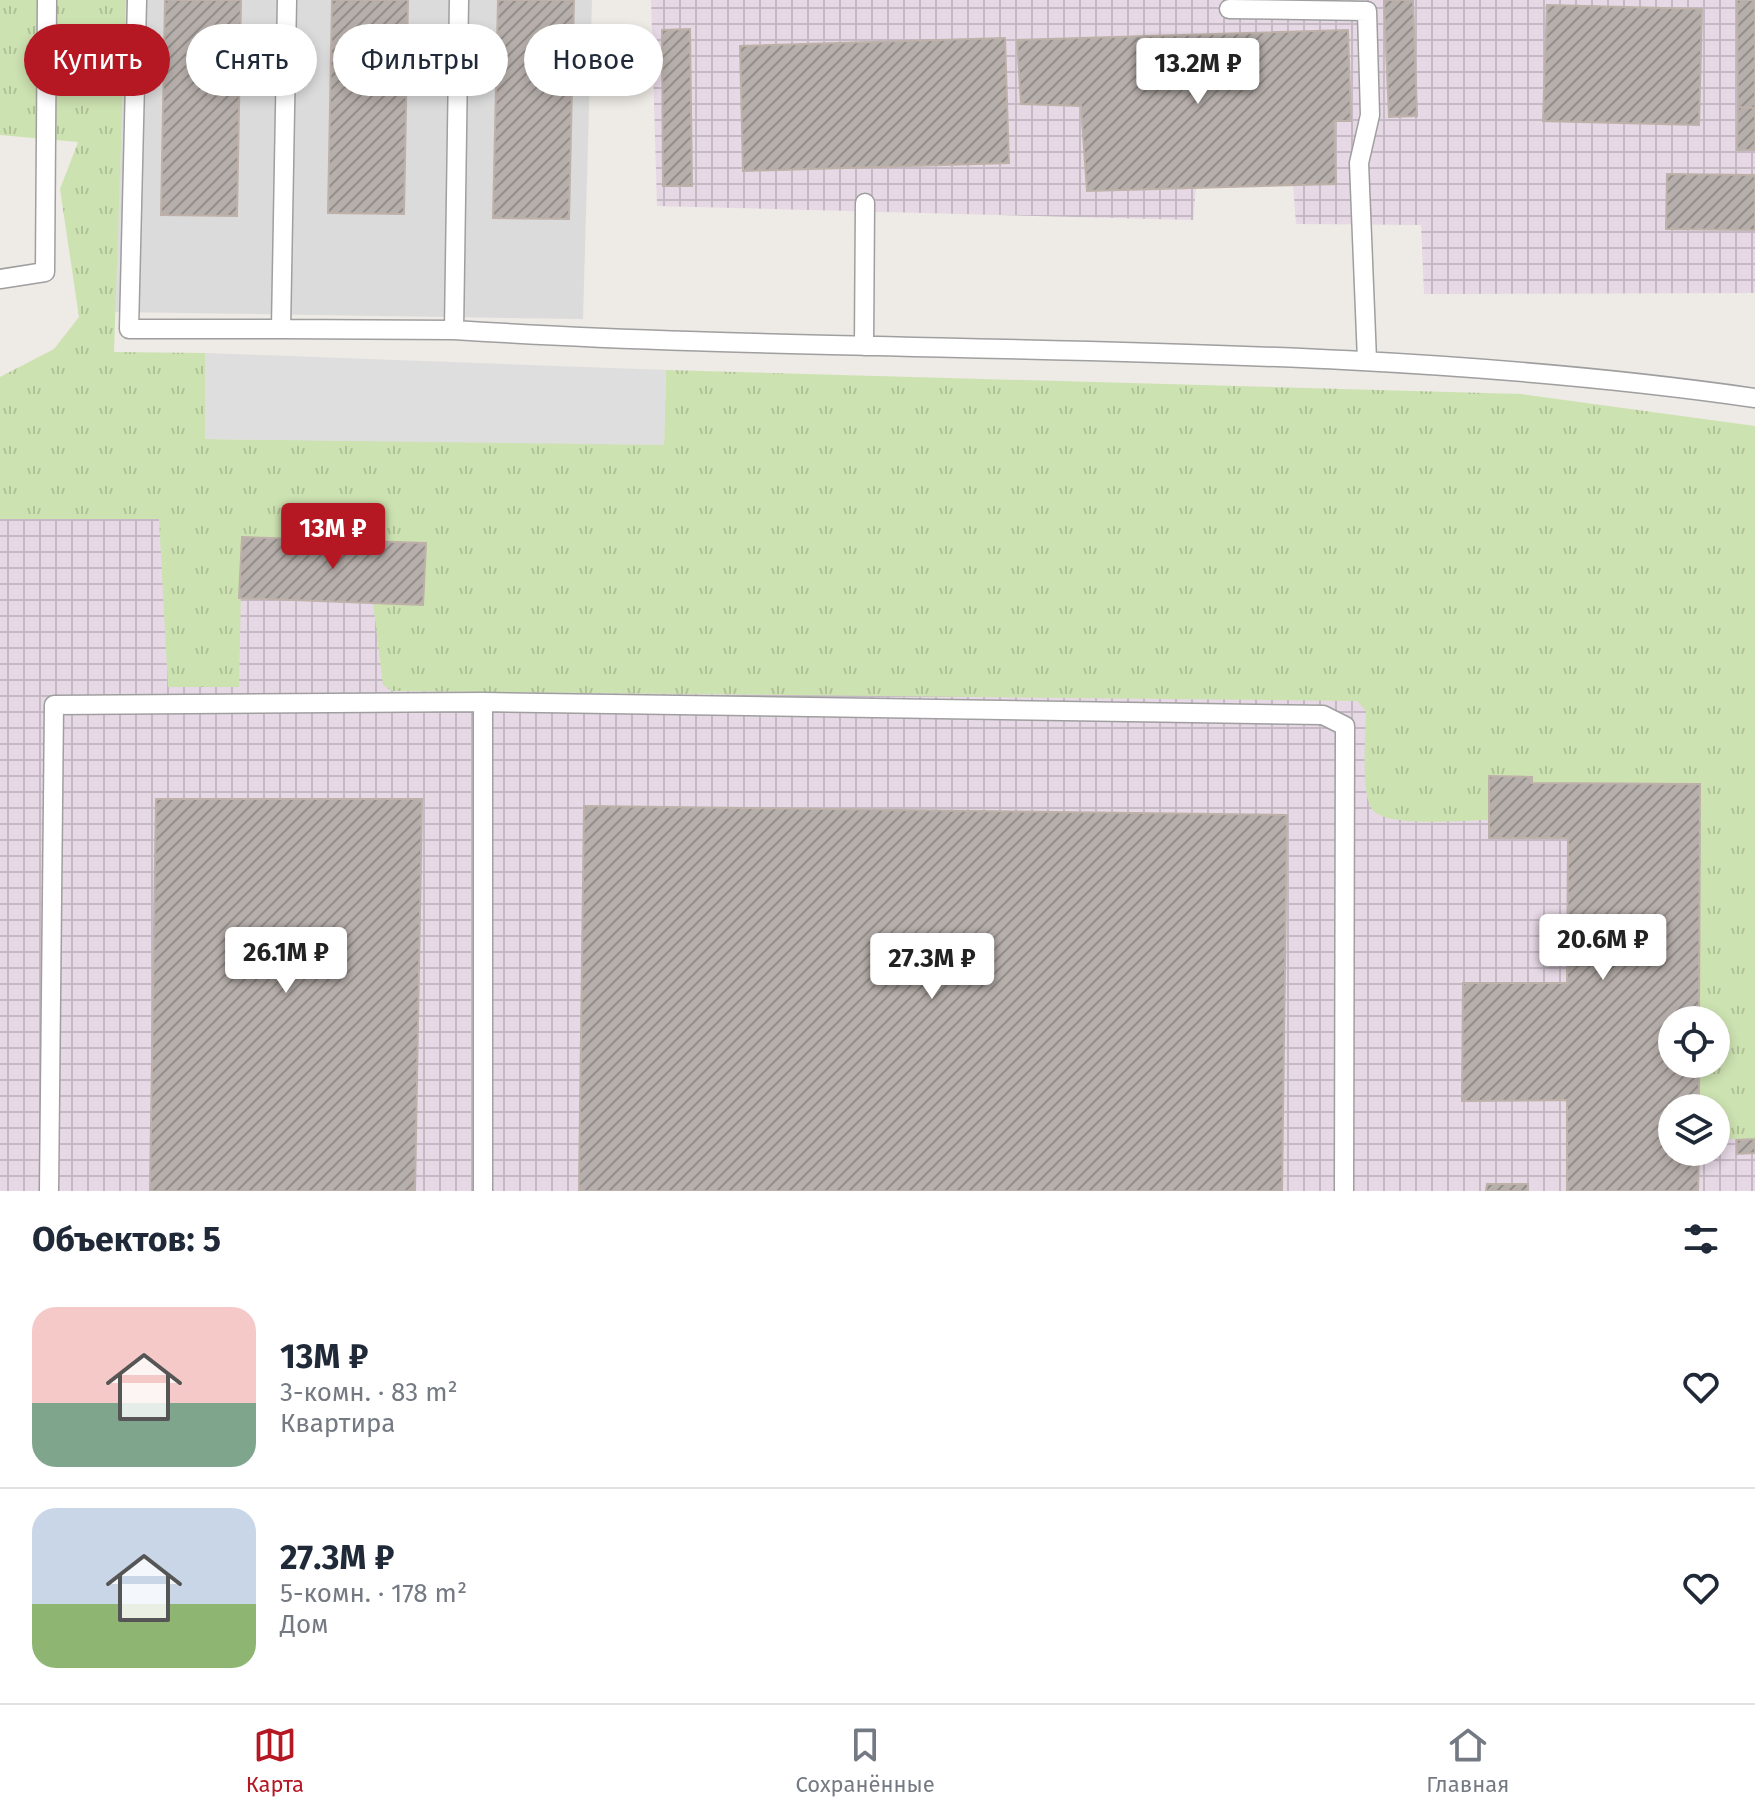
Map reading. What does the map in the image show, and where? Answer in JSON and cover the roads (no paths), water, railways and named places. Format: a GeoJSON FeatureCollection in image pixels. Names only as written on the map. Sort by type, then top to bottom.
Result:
{"type":"FeatureCollection","features":[{"type":"Feature","properties":{"kind":"lane"},"geometry":{"type":"LineString","coordinates":[[0,279],[45,272],[47,0]]}},
{"type":"Feature","properties":{"kind":"lane"},"geometry":{"type":"LineString","coordinates":[[137,0],[129,329],[454,330],[578,337],[1367,360],[1678,387],[1755,398]]}},
{"type":"Feature","properties":{"kind":"lane"},"geometry":{"type":"LineString","coordinates":[[281,329],[287,0]]}},
{"type":"Feature","properties":{"kind":"lane"},"geometry":{"type":"LineString","coordinates":[[454,330],[459,0]]}},
{"type":"Feature","properties":{"kind":"lane"},"geometry":{"type":"LineString","coordinates":[[1229,9],[1367,11],[1370,115],[1359,163],[1367,360]]}},
{"type":"Feature","properties":{"kind":"lane"},"geometry":{"type":"LineString","coordinates":[[864,346],[865,203]]}},
{"type":"Feature","properties":{"kind":"lane"},"geometry":{"type":"LineString","coordinates":[[483,702],[483,1191]]}},
{"type":"Feature","properties":{"kind":"lane"},"geometry":{"type":"LineString","coordinates":[[49,1191],[54,705],[483,702],[1323,715],[1345,726],[1344,1191]]}}]}
